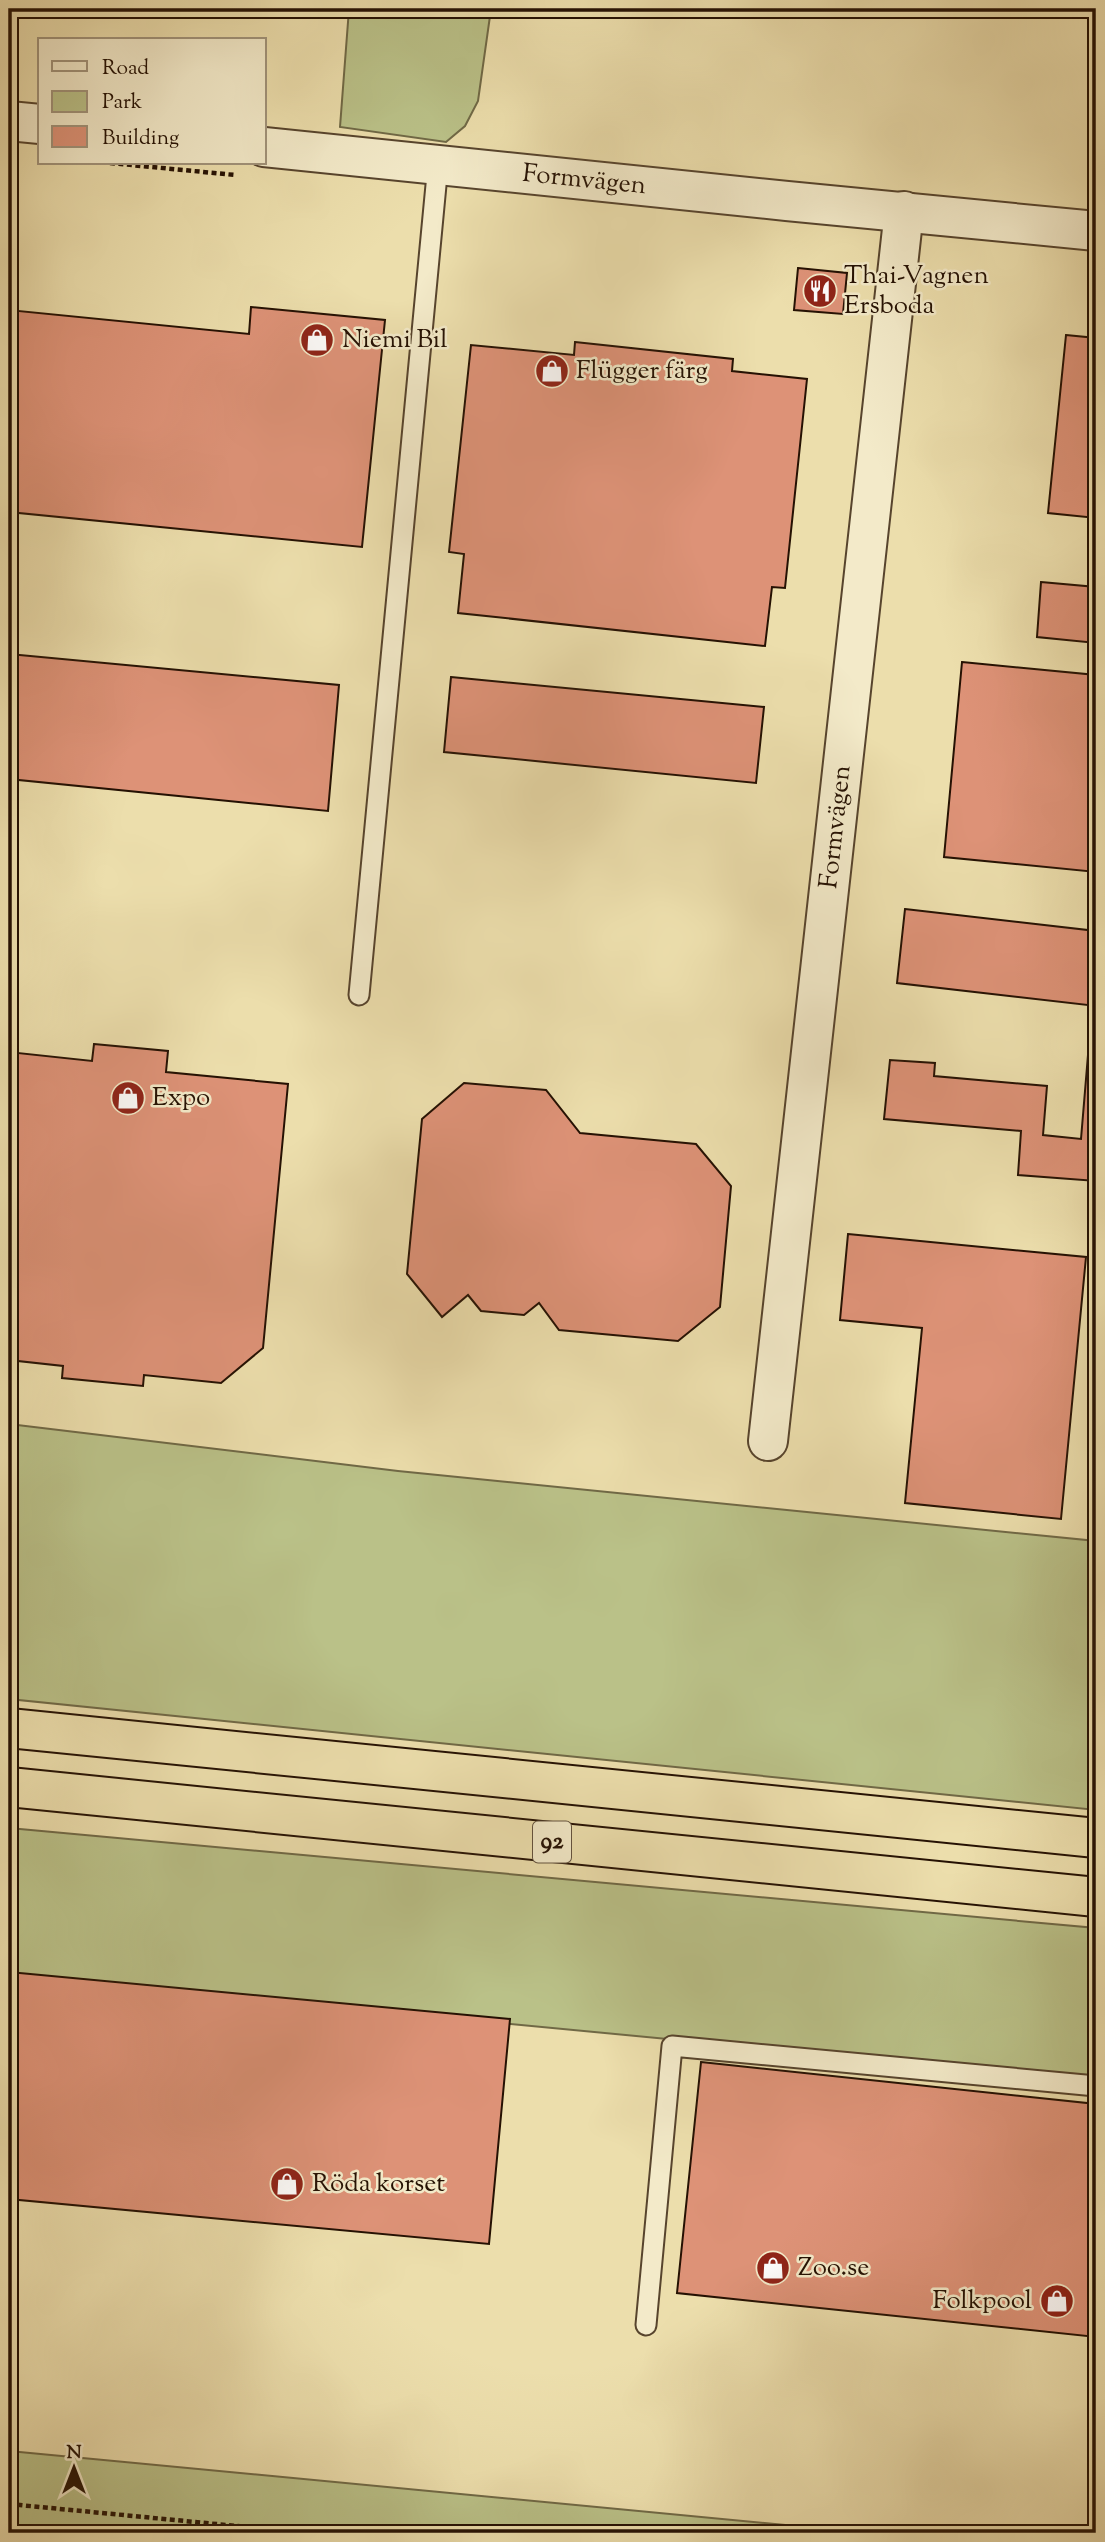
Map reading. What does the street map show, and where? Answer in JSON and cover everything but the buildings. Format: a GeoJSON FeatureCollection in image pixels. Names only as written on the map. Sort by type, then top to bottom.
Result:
{"type":"FeatureCollection","features":[{"type":"Feature","properties":{"kind":"highway","name":"92"},"geometry":{"type":"LineString","coordinates":[[9,1728],[1096,1838]]}},
{"type":"Feature","properties":{"kind":"highway","name":"92"},"geometry":{"type":"LineString","coordinates":[[9,1787],[1096,1897]]}},
{"type":"Feature","properties":{"kind":"street"},"geometry":{"type":"LineString","coordinates":[[9,121],[38,124]]}},
{"type":"Feature","properties":{"kind":"street","name":"Formvägen"},"geometry":{"type":"LineString","coordinates":[[266,147],[1096,231]]}},
{"type":"Feature","properties":{"kind":"street","name":"Formvägen"},"geometry":{"type":"LineString","coordinates":[[768,1441],[904,211]]}},
{"type":"Feature","properties":{"kind":"lane"},"geometry":{"type":"LineString","coordinates":[[359,995],[438,164]]}},
{"type":"Feature","properties":{"kind":"lane"},"geometry":{"type":"LineString","coordinates":[[1045,1833],[1096,1829]]}},
{"type":"Feature","properties":{"kind":"lane"},"geometry":{"type":"LineString","coordinates":[[646,2325],[672,2046],[1096,2086]]}},
{"type":"Feature","properties":{"kind":"path"},"geometry":{"type":"LineString","coordinates":[[9,2504],[309,2533]]}},
{"type":"Feature","properties":{"kind":"green space"},"geometry":{"type":"Polygon","coordinates":[[[349,9],[491,9],[478,101],[465,126],[446,142],[340,127],[349,9]]]}},
{"type":"Feature","properties":{"kind":"green space"},"geometry":{"type":"Polygon","coordinates":[[[9,1424],[398,1471],[1096,1541],[1096,1810],[9,1699],[9,1424]]]}},
{"type":"Feature","properties":{"kind":"green space"},"geometry":{"type":"Polygon","coordinates":[[[9,1828],[1096,1928],[1096,2080],[9,1976],[9,1828]]]}},
{"type":"Feature","properties":{"kind":"green space"},"geometry":{"type":"Polygon","coordinates":[[[9,2451],[869,2533],[9,2533],[9,2451]]]}},
{"type":"Feature","properties":{"kind":"place","name":"Thai-Vagnen Ersboda"},"geometry":{"type":"Point","coordinates":[820,291]}},
{"type":"Feature","properties":{"kind":"place","name":"Niemi Bil"},"geometry":{"type":"Point","coordinates":[317,340]}},
{"type":"Feature","properties":{"kind":"place","name":"Flügger färg"},"geometry":{"type":"Point","coordinates":[552,371]}},
{"type":"Feature","properties":{"kind":"place","name":"Expo"},"geometry":{"type":"Point","coordinates":[128,1098]}},
{"type":"Feature","properties":{"kind":"place","name":"Röda korset"},"geometry":{"type":"Point","coordinates":[287,2184]}},
{"type":"Feature","properties":{"kind":"place","name":"Zoo.se"},"geometry":{"type":"Point","coordinates":[773,2268]}},
{"type":"Feature","properties":{"kind":"place","name":"Folkpool"},"geometry":{"type":"Point","coordinates":[1057,2301]}}]}
